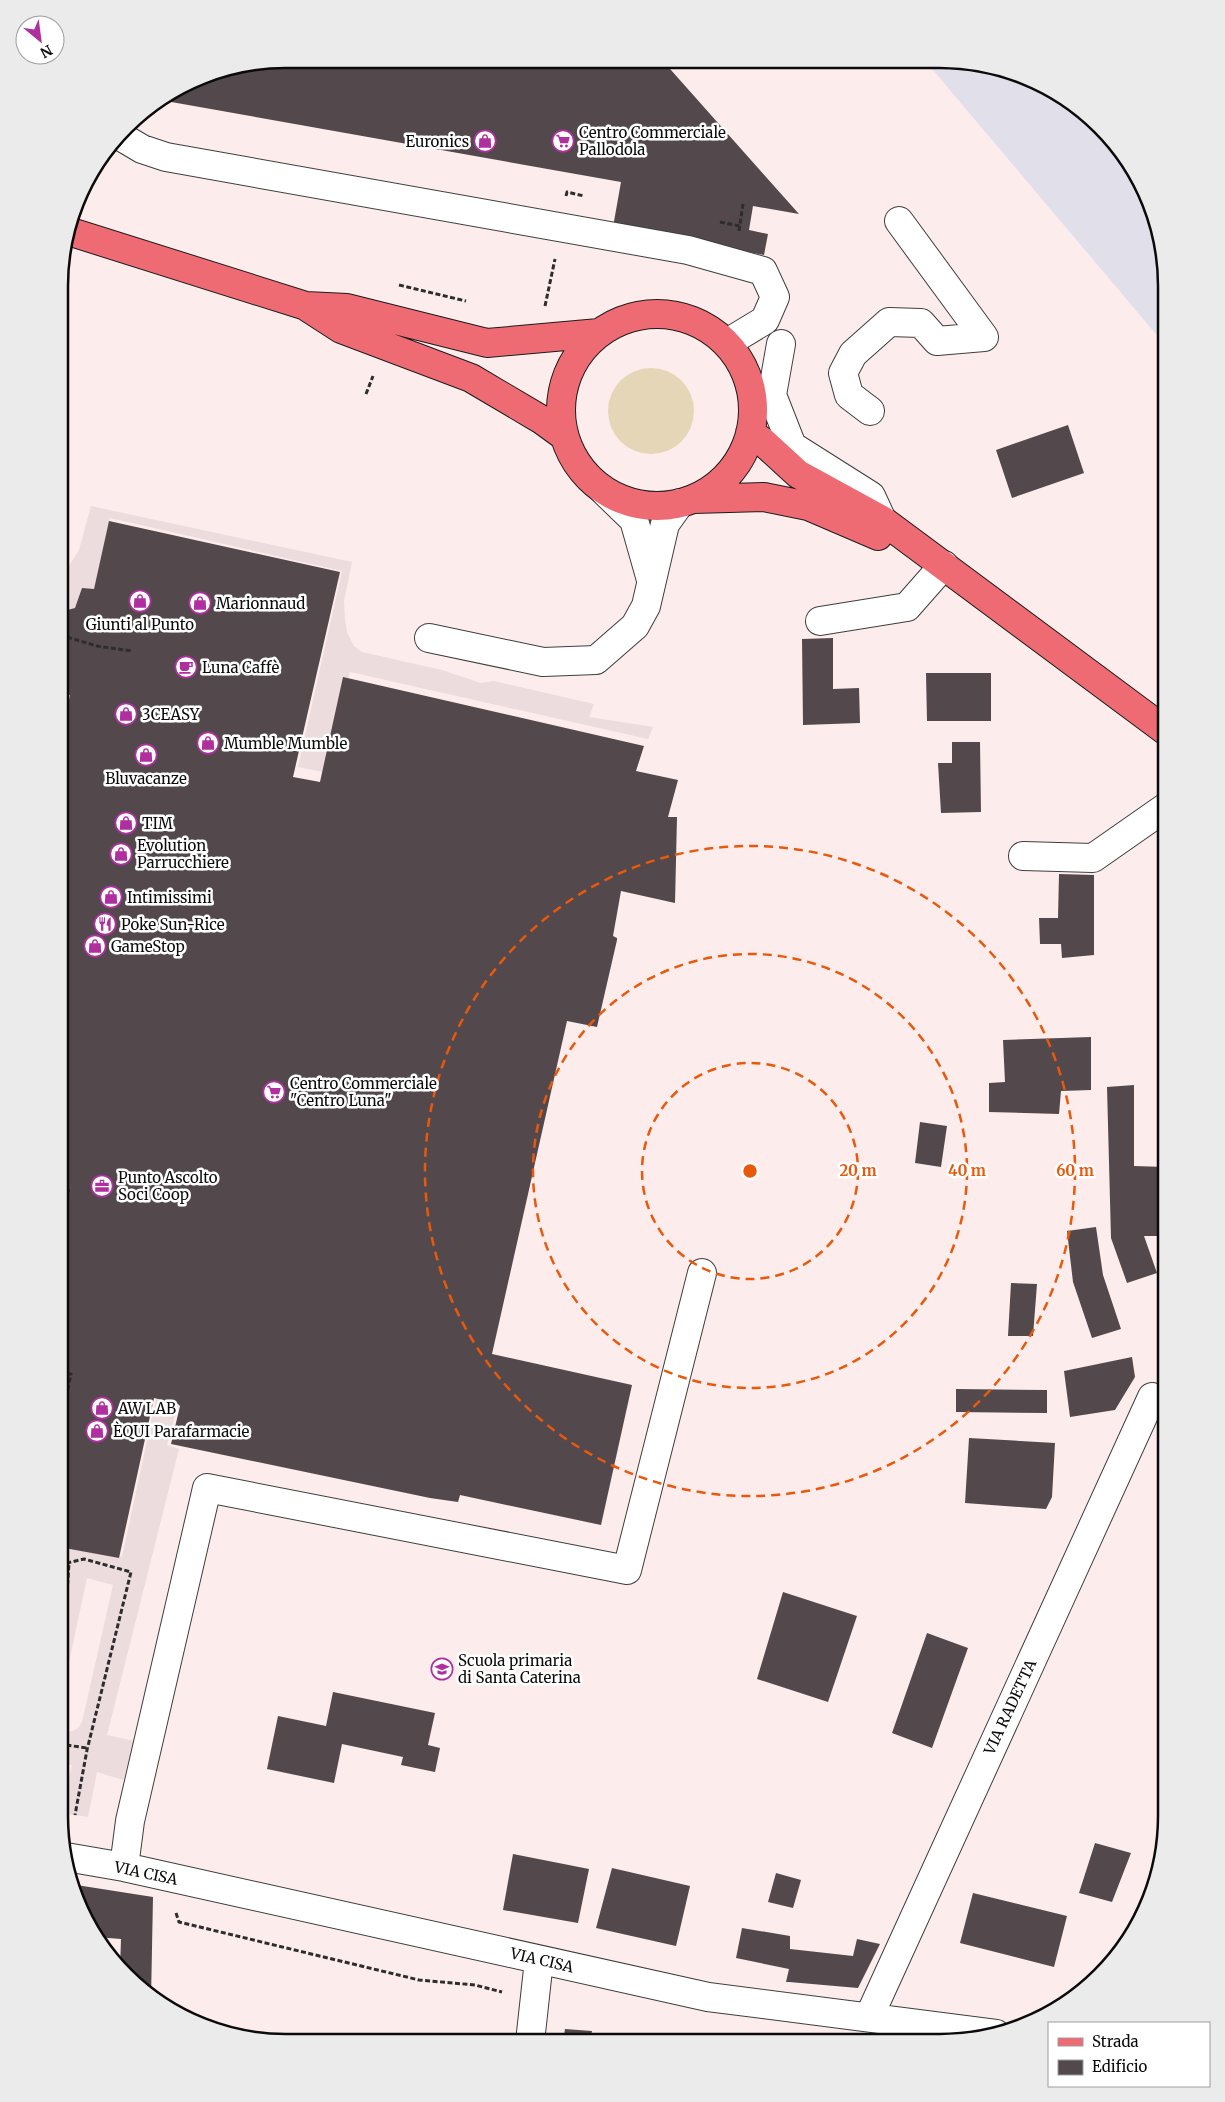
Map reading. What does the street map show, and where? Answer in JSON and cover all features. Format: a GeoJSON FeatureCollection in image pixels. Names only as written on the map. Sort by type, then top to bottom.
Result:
{"type":"FeatureCollection","features":[{"type":"Feature","properties":{"kind":"main road"},"geometry":{"type":"LineString","coordinates":[[74,233],[306,306],[347,308],[487,343],[599,333]]}},
{"type":"Feature","properties":{"kind":"main road"},"geometry":{"type":"LineString","coordinates":[[306,306],[341,329],[471,378],[542,420],[564,436]]}},
{"type":"Feature","properties":{"kind":"main road"},"geometry":{"type":"LineString","coordinates":[[686,501],[713,487],[731,471],[743,451],[754,416],[749,381],[740,361],[727,343],[705,326],[679,316],[651,314],[623,319],[599,333],[582,349],[570,368],[562,390],[560,413],[564,436],[573,457],[586,475],[602,489],[620,499],[639,504],[660,506],[686,501],[764,497],[808,506],[944,564]]}},
{"type":"Feature","properties":{"kind":"main road"},"geometry":{"type":"LineString","coordinates":[[750,433],[762,441],[798,474],[882,520],[944,564],[1158,725]]}},
{"type":"Feature","properties":{"kind":"street"},"geometry":{"type":"LineString","coordinates":[[125,139],[142,149],[166,157],[688,250],[763,271],[775,297],[764,320],[727,343]]}},
{"type":"Feature","properties":{"kind":"street"},"geometry":{"type":"LineString","coordinates":[[870,411],[848,395],[843,373],[853,354],[889,322],[921,323],[937,341],[984,337],[899,221]]}},
{"type":"Feature","properties":{"kind":"street"},"geometry":{"type":"LineString","coordinates":[[781,344],[772,395],[792,446],[871,496],[882,520]]}},
{"type":"Feature","properties":{"kind":"street"},"geometry":{"type":"LineString","coordinates":[[602,489],[634,520],[651,582]]}},
{"type":"Feature","properties":{"kind":"street"},"geometry":{"type":"LineString","coordinates":[[429,638],[543,662],[596,660],[635,626],[646,606],[665,524],[686,501]]}},
{"type":"Feature","properties":{"kind":"street"},"geometry":{"type":"LineString","coordinates":[[820,621],[908,607],[944,564]]}},
{"type":"Feature","properties":{"kind":"street"},"geometry":{"type":"LineString","coordinates":[[1023,856],[1093,858],[1158,813]]}},
{"type":"Feature","properties":{"kind":"street"},"geometry":{"type":"LineString","coordinates":[[124,1867],[130,1821],[207,1488],[627,1570],[702,1273]]}},
{"type":"Feature","properties":{"kind":"street","name":"VIA RADETTA"},"geometry":{"type":"LineString","coordinates":[[869,2017],[1152,1397]]}},
{"type":"Feature","properties":{"kind":"street","name":"VIA CISA"},"geometry":{"type":"LineString","coordinates":[[71,1855],[92,1861]]}},
{"type":"Feature","properties":{"kind":"street","name":"VIA CISA"},"geometry":{"type":"LineString","coordinates":[[72,1859],[124,1867],[708,1998],[976,2031]]}},
{"type":"Feature","properties":{"kind":"street"},"geometry":{"type":"LineString","coordinates":[[531,2034],[539,1960]]}},
{"type":"Feature","properties":{"kind":"path"},"geometry":{"type":"LineString","coordinates":[[543,316],[562,228],[567,192]]}},
{"type":"Feature","properties":{"kind":"path"},"geometry":{"type":"LineString","coordinates":[[739,233],[743,204]]}},
{"type":"Feature","properties":{"kind":"path"},"geometry":{"type":"LineString","coordinates":[[394,284],[467,301]]}},
{"type":"Feature","properties":{"kind":"path"},"geometry":{"type":"LineString","coordinates":[[68,637],[96,646],[132,651]]}},
{"type":"Feature","properties":{"kind":"path"},"geometry":{"type":"LineString","coordinates":[[68,1374],[71,1374],[68,1389]]}},
{"type":"Feature","properties":{"kind":"path"},"geometry":{"type":"LineString","coordinates":[[68,1578],[69,1563],[84,1558],[131,1572],[87,1748],[75,1804],[75,1815]]}},
{"type":"Feature","properties":{"kind":"path"},"geometry":{"type":"LineString","coordinates":[[68,1745],[87,1748]]}},
{"type":"Feature","properties":{"kind":"path"},"geometry":{"type":"LineString","coordinates":[[176,1912],[178,1922],[418,1980],[475,1985],[502,1991],[501,2000]]}},
{"type":"Feature","properties":{"kind":"shaded area"},"geometry":{"type":"Polygon","coordinates":[[[931,68],[968,69],[996,75],[1023,84],[1061,104],[1094,131],[1121,164],[1135,189],[1146,215],[1156,257],[1158,337],[931,68]]]}},
{"type":"Feature","properties":{"kind":"shaded area"},"geometry":{"type":"Polygon","coordinates":[[[651,368],[668,371],[682,380],[691,394],[694,411],[691,428],[682,442],[668,451],[651,454],[634,451],[620,442],[611,428],[608,411],[611,394],[620,380],[634,371],[651,368]]]}},
{"type":"Feature","properties":{"kind":"shaded area"},"geometry":{"type":"Polygon","coordinates":[[[91,506],[352,562],[344,601],[345,619],[347,632],[354,646],[362,652],[442,670],[481,683],[494,681],[594,704],[589,717],[653,727],[648,739],[350,672],[327,773],[298,767],[342,571],[110,518],[68,706],[68,567],[79,550],[91,506]]]}},
{"type":"Feature","properties":{"kind":"shaded area"},"geometry":{"type":"Polygon","coordinates":[[[156,1399],[178,1404],[167,1445],[179,1449],[107,1735],[134,1741],[123,1780],[97,1772],[88,1817],[68,1814],[68,1782],[72,1765],[68,1764],[68,1731],[78,1728],[82,1722],[113,1585],[87,1578],[68,1667],[68,1548],[122,1557],[156,1399]]]}},
{"type":"Feature","properties":{"kind":"building","name":"Centro Commerciale Pallodola"},"geometry":{"type":"Polygon","coordinates":[[[271,68],[669,68],[799,214],[753,206],[749,230],[768,234],[764,255],[613,227],[621,182],[168,101],[215,79],[257,69],[271,68]]]}},
{"type":"Feature","properties":{"kind":"building"},"geometry":{"type":"Polygon","coordinates":[[[1068,425],[1084,473],[1012,498],[996,450],[1068,425]]]}},
{"type":"Feature","properties":{"kind":"building"},"geometry":{"type":"Polygon","coordinates":[[[109,521],[340,572],[293,777],[320,782],[343,677],[644,746],[636,771],[678,780],[668,817],[677,817],[675,903],[621,891],[613,936],[617,940],[597,1027],[567,1021],[492,1354],[632,1385],[601,1525],[460,1495],[458,1502],[430,1498],[171,1444],[180,1406],[154,1398],[119,1558],[68,1549],[68,705],[70,695],[68,695],[68,610],[75,608],[82,588],[94,589],[109,521]]]}},
{"type":"Feature","properties":{"kind":"building"},"geometry":{"type":"Polygon","coordinates":[[[833,638],[833,689],[859,688],[860,723],[803,725],[802,639],[833,638]]]}},
{"type":"Feature","properties":{"kind":"building"},"geometry":{"type":"Polygon","coordinates":[[[926,673],[991,673],[991,721],[927,721],[926,673]]]}},
{"type":"Feature","properties":{"kind":"building"},"geometry":{"type":"Polygon","coordinates":[[[952,742],[980,742],[981,812],[941,813],[938,763],[952,763],[952,742]]]}},
{"type":"Feature","properties":{"kind":"building"},"geometry":{"type":"Polygon","coordinates":[[[1059,874],[1094,875],[1094,955],[1062,958],[1061,944],[1040,944],[1039,918],[1058,918],[1059,874]]]}},
{"type":"Feature","properties":{"kind":"building"},"geometry":{"type":"Polygon","coordinates":[[[1091,1037],[1091,1090],[1061,1091],[1059,1114],[989,1112],[989,1083],[1005,1082],[1003,1040],[1091,1037]]]}},
{"type":"Feature","properties":{"kind":"building"},"geometry":{"type":"Polygon","coordinates":[[[1134,1085],[1134,1166],[1158,1167],[1158,1236],[1144,1236],[1157,1273],[1127,1283],[1111,1238],[1107,1087],[1134,1085]]]}},
{"type":"Feature","properties":{"kind":"building"},"geometry":{"type":"Polygon","coordinates":[[[920,1122],[947,1126],[941,1167],[915,1163],[920,1122]]]}},
{"type":"Feature","properties":{"kind":"building"},"geometry":{"type":"Polygon","coordinates":[[[1096,1227],[1103,1275],[1121,1329],[1092,1338],[1073,1282],[1067,1231],[1096,1227]]]}},
{"type":"Feature","properties":{"kind":"building"},"geometry":{"type":"Polygon","coordinates":[[[1011,1283],[1037,1284],[1033,1336],[1008,1336],[1011,1283]]]}},
{"type":"Feature","properties":{"kind":"building"},"geometry":{"type":"Polygon","coordinates":[[[1132,1357],[1135,1377],[1115,1410],[1070,1417],[1064,1371],[1132,1357]]]}},
{"type":"Feature","properties":{"kind":"building"},"geometry":{"type":"Polygon","coordinates":[[[956,1389],[1047,1390],[1047,1413],[956,1412],[956,1389]]]}},
{"type":"Feature","properties":{"kind":"building"},"geometry":{"type":"Polygon","coordinates":[[[969,1438],[1055,1443],[1052,1497],[1046,1509],[965,1503],[969,1438]]]}},
{"type":"Feature","properties":{"kind":"building"},"geometry":{"type":"Polygon","coordinates":[[[783,1592],[857,1616],[828,1702],[757,1679],[783,1592]]]}},
{"type":"Feature","properties":{"kind":"building"},"geometry":{"type":"Polygon","coordinates":[[[927,1633],[968,1648],[932,1748],[892,1733],[927,1633]]]}},
{"type":"Feature","properties":{"kind":"building","name":"Scuola primaria di Santa Caterina"},"geometry":{"type":"Polygon","coordinates":[[[333,1692],[435,1713],[428,1745],[440,1748],[435,1772],[401,1765],[403,1757],[342,1744],[334,1783],[267,1769],[278,1716],[326,1726],[333,1692]]]}},
{"type":"Feature","properties":{"kind":"building"},"geometry":{"type":"Polygon","coordinates":[[[1095,1843],[1131,1853],[1112,1902],[1079,1893],[1095,1843]]]}},
{"type":"Feature","properties":{"kind":"building"},"geometry":{"type":"Polygon","coordinates":[[[513,1854],[589,1869],[578,1923],[503,1910],[513,1854]]]}},
{"type":"Feature","properties":{"kind":"building"},"geometry":{"type":"Polygon","coordinates":[[[612,1868],[690,1886],[676,1946],[596,1928],[612,1868]]]}},
{"type":"Feature","properties":{"kind":"building"},"geometry":{"type":"Polygon","coordinates":[[[776,1873],[801,1880],[793,1908],[768,1902],[776,1873]]]}},
{"type":"Feature","properties":{"kind":"building"},"geometry":{"type":"Polygon","coordinates":[[[79,1885],[153,1897],[151,1988],[131,1971],[120,1958],[121,1939],[104,1938],[90,1913],[79,1885]]]}},
{"type":"Feature","properties":{"kind":"building"},"geometry":{"type":"Polygon","coordinates":[[[973,1893],[1067,1916],[1054,1967],[960,1943],[973,1893]]]}},
{"type":"Feature","properties":{"kind":"building"},"geometry":{"type":"Polygon","coordinates":[[[742,1928],[790,1936],[790,1949],[853,1956],[857,1939],[880,1944],[858,1988],[786,1982],[789,1969],[736,1958],[742,1928]]]}},
{"type":"Feature","properties":{"kind":"building"},"geometry":{"type":"Polygon","coordinates":[[[565,2029],[592,2031],[591,2034],[564,2034],[565,2029]]]}},
{"type":"Feature","properties":{"kind":"place","name":"Euronics"},"geometry":{"type":"Point","coordinates":[485,141]}},
{"type":"Feature","properties":{"kind":"place","name":"Centro Commerciale Pallodola"},"geometry":{"type":"Point","coordinates":[563,141]}},
{"type":"Feature","properties":{"kind":"place","name":"Giunti al Punto"},"geometry":{"type":"Point","coordinates":[140,601]}},
{"type":"Feature","properties":{"kind":"place","name":"Marionnaud"},"geometry":{"type":"Point","coordinates":[200,603]}},
{"type":"Feature","properties":{"kind":"place","name":"Luna Caffè"},"geometry":{"type":"Point","coordinates":[186,667]}},
{"type":"Feature","properties":{"kind":"place","name":"3CEASY"},"geometry":{"type":"Point","coordinates":[126,714]}},
{"type":"Feature","properties":{"kind":"place","name":"Mumble Mumble"},"geometry":{"type":"Point","coordinates":[208,743]}},
{"type":"Feature","properties":{"kind":"place","name":"Bluvacanze"},"geometry":{"type":"Point","coordinates":[146,755]}},
{"type":"Feature","properties":{"kind":"place","name":"TIM"},"geometry":{"type":"Point","coordinates":[126,823]}},
{"type":"Feature","properties":{"kind":"place","name":"Evolution Parrucchiere"},"geometry":{"type":"Point","coordinates":[121,854]}},
{"type":"Feature","properties":{"kind":"place","name":"Intimissimi"},"geometry":{"type":"Point","coordinates":[111,897]}},
{"type":"Feature","properties":{"kind":"place","name":"Poke Sun-Rice"},"geometry":{"type":"Point","coordinates":[105,924]}},
{"type":"Feature","properties":{"kind":"place","name":"GameStop"},"geometry":{"type":"Point","coordinates":[95,946]}},
{"type":"Feature","properties":{"kind":"place","name":"Centro Commerciale \"Centro Luna\""},"geometry":{"type":"Point","coordinates":[274,1092]}},
{"type":"Feature","properties":{"kind":"place","name":"Punto Ascolto Soci Coop"},"geometry":{"type":"Point","coordinates":[102,1186]}},
{"type":"Feature","properties":{"kind":"place","name":"AW LAB"},"geometry":{"type":"Point","coordinates":[102,1408]}},
{"type":"Feature","properties":{"kind":"place","name":"ÈQUI Parafarmacie"},"geometry":{"type":"Point","coordinates":[97,1431]}},
{"type":"Feature","properties":{"kind":"place","name":"Scuola primaria di Santa Caterina"},"geometry":{"type":"Point","coordinates":[442,1669]}}]}
